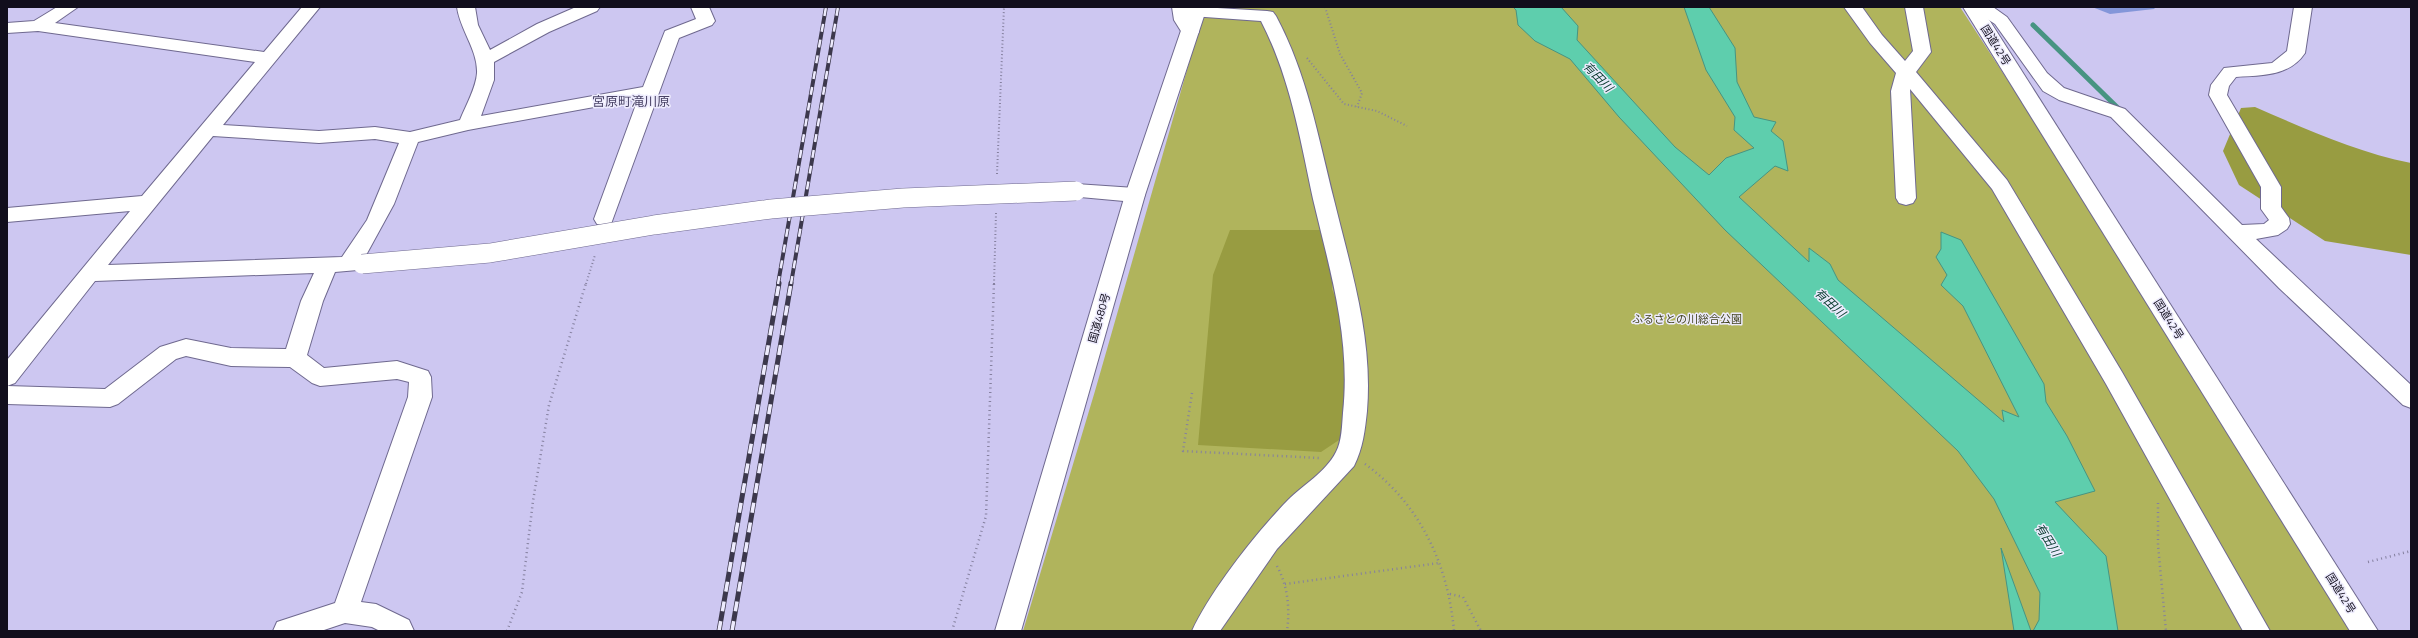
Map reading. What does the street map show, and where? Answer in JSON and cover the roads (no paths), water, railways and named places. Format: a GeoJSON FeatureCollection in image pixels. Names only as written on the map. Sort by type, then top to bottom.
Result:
{"type":"FeatureCollection","features":[{"type":"Feature","properties":{"kind":"main road"},"geometry":{"type":"LineString","coordinates":[[38,26],[69,7]]}},
{"type":"Feature","properties":{"kind":"main road"},"geometry":{"type":"LineString","coordinates":[[7,377],[28,348],[91,274],[148,202],[311,7]]}},
{"type":"Feature","properties":{"kind":"main road"},"geometry":{"type":"LineString","coordinates":[[466,7],[466,21],[484,60],[486,74],[468,124]]}},
{"type":"Feature","properties":{"kind":"main road"},"geometry":{"type":"LineString","coordinates":[[484,60],[543,28],[591,7]]}},
{"type":"Feature","properties":{"kind":"main road"},"geometry":{"type":"LineString","coordinates":[[604,219],[652,91],[671,35],[706,21],[700,7]]}},
{"type":"Feature","properties":{"kind":"main road"},"geometry":{"type":"LineString","coordinates":[[1853,7],[1876,39],[1906,72],[1987,169],[2011,203],[2129,403],[2257,631]]}},
{"type":"Feature","properties":{"kind":"main road"},"geometry":{"type":"LineString","coordinates":[[1906,198],[1900,98],[1901,84],[1906,72],[1922,52],[1914,7]]}},
{"type":"Feature","properties":{"kind":"main road","name":"国道42号"},"geometry":{"type":"LineString","coordinates":[[1972,7],[2365,631]]}},
{"type":"Feature","properties":{"kind":"main road"},"geometry":{"type":"LineString","coordinates":[[1978,7],[1999,18],[2050,87],[2069,97],[2099,105],[2118,113],[2236,233],[2411,399]]}},
{"type":"Feature","properties":{"kind":"main road"},"geometry":{"type":"LineString","coordinates":[[2236,233],[2266,230],[2275,228],[2280,224],[2279,218],[2271,209],[2271,188],[2240,132],[2224,108],[2218,95],[2220,85],[2230,72],[2277,68],[2296,53],[2303,7]]}},
{"type":"Feature","properties":{"kind":"main road"},"geometry":{"type":"LineString","coordinates":[[1192,14],[1267,16],[1275,30],[1294,78],[1304,115],[1333,236],[1356,348],[1352,435],[1345,459],[1292,513],[1262,550],[1205,631]]}},
{"type":"Feature","properties":{"kind":"main road","name":"国道480号"},"geometry":{"type":"LineString","coordinates":[[1008,631],[1135,195],[1192,14]]}},
{"type":"Feature","properties":{"kind":"main road"},"geometry":{"type":"LineString","coordinates":[[7,28],[38,26],[268,58]]}},
{"type":"Feature","properties":{"kind":"main road"},"geometry":{"type":"LineString","coordinates":[[209,130],[319,137],[375,132],[410,138],[468,124],[652,91]]}},
{"type":"Feature","properties":{"kind":"main road"},"geometry":{"type":"LineString","coordinates":[[295,358],[312,301],[346,265],[368,238],[379,219],[410,138]]}},
{"type":"Feature","properties":{"kind":"main road"},"geometry":{"type":"LineString","coordinates":[[91,274],[346,265],[498,252],[668,223],[771,209],[903,198],[1076,191],[1135,195]]}},
{"type":"Feature","properties":{"kind":"main road"},"geometry":{"type":"LineString","coordinates":[[7,215],[148,202]]}},
{"type":"Feature","properties":{"kind":"main road"},"geometry":{"type":"LineString","coordinates":[[7,395],[110,398],[168,353],[186,347],[231,357],[295,358],[320,377],[397,370],[420,377],[420,397],[345,610]]}},
{"type":"Feature","properties":{"kind":"main road"},"geometry":{"type":"LineString","coordinates":[[286,631],[345,610],[376,616],[400,628],[401,631]]}},
{"type":"Feature","properties":{"kind":"water","name":"有田川"},"geometry":{"type":"Polygon","coordinates":[[[1513,7],[1561,7],[1578,26],[1577,40],[1675,147],[1709,175],[1726,158],[1754,148],[1734,130],[1735,117],[1706,70],[1684,7],[1709,7],[1735,48],[1737,82],[1754,117],[1776,122],[1771,131],[1783,141],[1788,171],[1775,166],[1739,197],[1809,262],[1809,248],[1830,264],[1838,280],[2004,422],[2002,410],[2019,417],[1963,306],[1941,285],[1947,275],[1936,257],[1941,249],[1941,232],[1961,240],[2044,384],[2046,402],[2067,436],[2095,491],[2055,502],[2106,556],[2118,631],[2033,631],[2039,620],[2040,593],[1994,499],[1958,451],[1725,230],[1619,117],[1570,59],[1535,41],[1518,25],[1516,10],[1513,7]]]}},
{"type":"Feature","properties":{"kind":"water"},"geometry":{"type":"Polygon","coordinates":[[[2001,548],[2031,631],[2014,631],[2001,548]]]}},
{"type":"Feature","properties":{"kind":"waterway"},"geometry":{"type":"LineString","coordinates":[[2033,25],[2121,111]]}},
{"type":"Feature","properties":{"kind":"railway"},"geometry":{"type":"LineString","coordinates":[[778,284],[826,7]]}},
{"type":"Feature","properties":{"kind":"railway"},"geometry":{"type":"LineString","coordinates":[[791,284],[838,7]]}},
{"type":"Feature","properties":{"kind":"railway"},"geometry":{"type":"LineString","coordinates":[[719,631],[779,283]]}},
{"type":"Feature","properties":{"kind":"railway"},"geometry":{"type":"LineString","coordinates":[[732,631],[791,283]]}},
{"type":"Feature","properties":{"kind":"district","name":"宮原町滝川原"},"geometry":{"type":"Point","coordinates":[631,101]}},
{"type":"Feature","properties":{"kind":"park label","name":"ふるさとの川総合公園"},"geometry":{"type":"Point","coordinates":[1687,319]}}]}
